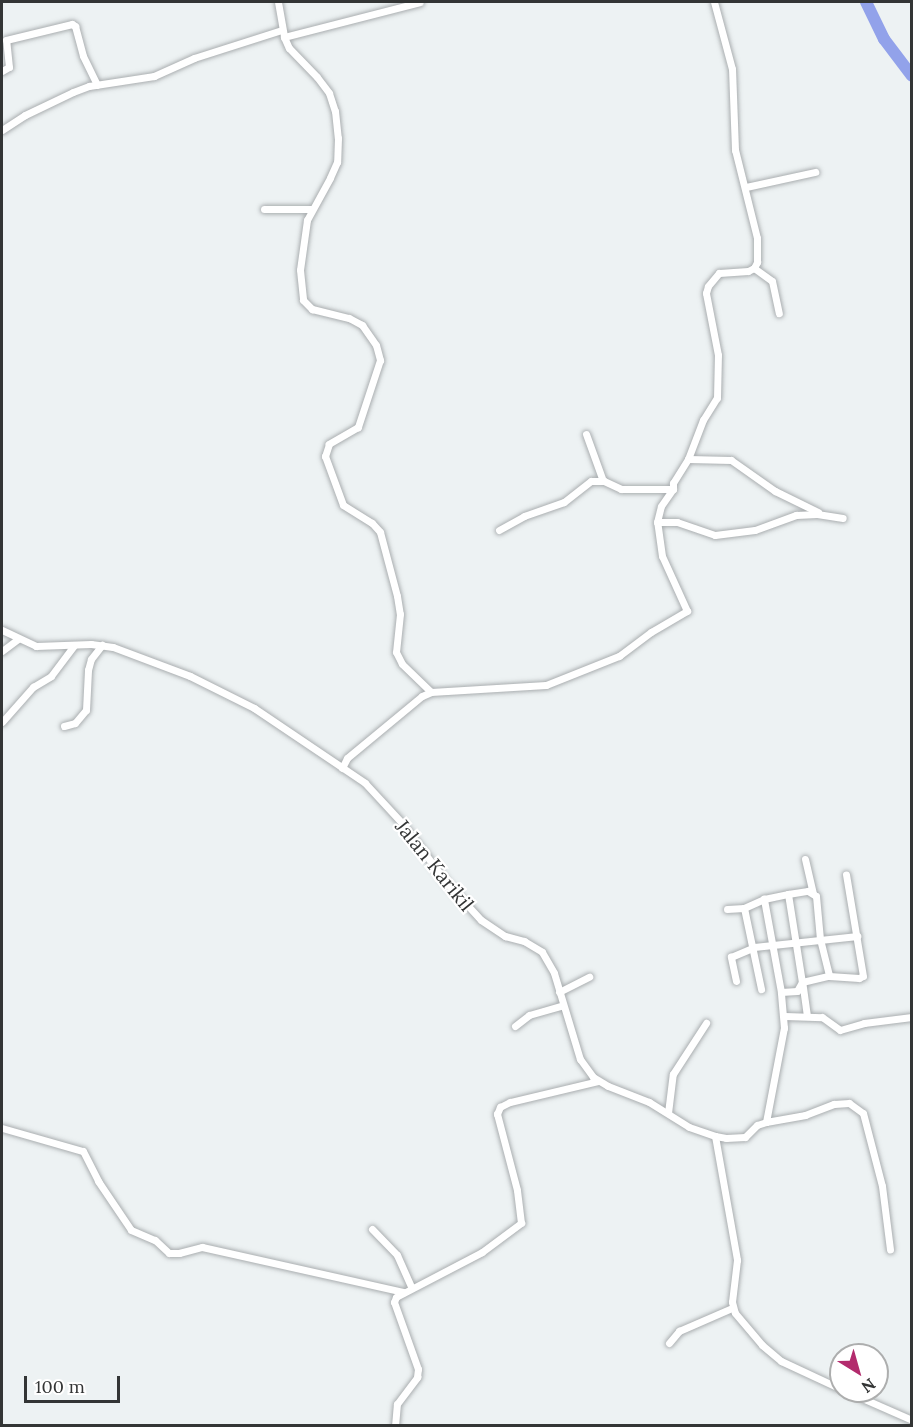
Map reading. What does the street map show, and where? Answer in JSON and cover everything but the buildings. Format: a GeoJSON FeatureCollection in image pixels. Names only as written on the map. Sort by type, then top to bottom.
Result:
{"type":"FeatureCollection","features":[{"type":"Feature","properties":{"kind":"street"},"geometry":{"type":"LineString","coordinates":[[278,2],[283,34],[294,54],[317,76],[329,93],[335,111],[338,138],[337,162],[322,195],[307,220],[300,270],[303,300],[312,309],[349,318],[362,325],[376,345],[380,360],[358,427],[329,444],[325,456],[343,505],[368,520],[380,532],[400,614],[396,652],[402,664],[431,692]]}},
{"type":"Feature","properties":{"kind":"street"},"geometry":{"type":"LineString","coordinates":[[2,130],[56,100],[97,85],[154,76],[194,58],[283,34],[420,2]]}},
{"type":"Feature","properties":{"kind":"street"},"geometry":{"type":"LineString","coordinates":[[714,2],[732,69],[735,150],[757,238],[754,268]]}},
{"type":"Feature","properties":{"kind":"street"},"geometry":{"type":"LineString","coordinates":[[2,71],[10,66],[6,40],[72,24],[97,85]]}},
{"type":"Feature","properties":{"kind":"street"},"geometry":{"type":"LineString","coordinates":[[746,188],[815,172]]}},
{"type":"Feature","properties":{"kind":"street"},"geometry":{"type":"LineString","coordinates":[[264,209],[312,209]]}},
{"type":"Feature","properties":{"kind":"street"},"geometry":{"type":"LineString","coordinates":[[342,768],[347,758],[422,696],[431,692],[544,686],[619,656],[651,632],[684,614],[686,608],[662,556],[657,522],[661,506],[673,489],[673,483],[688,459],[703,420],[717,398],[719,386],[716,340],[706,293],[708,286],[719,273],[754,268],[772,281],[779,313]]}},
{"type":"Feature","properties":{"kind":"street"},"geometry":{"type":"LineString","coordinates":[[586,434],[603,481]]}},
{"type":"Feature","properties":{"kind":"street"},"geometry":{"type":"LineString","coordinates":[[688,459],[731,460],[775,491],[827,515]]}},
{"type":"Feature","properties":{"kind":"street"},"geometry":{"type":"LineString","coordinates":[[498,530],[524,516],[564,502],[591,481],[603,481],[621,489],[673,489]]}},
{"type":"Feature","properties":{"kind":"street"},"geometry":{"type":"LineString","coordinates":[[657,522],[677,522],[715,535],[755,530],[796,515],[827,515],[843,518]]}},
{"type":"Feature","properties":{"kind":"street","name":"Jalan Karikil"},"geometry":{"type":"LineString","coordinates":[[2,630],[36,645],[102,645],[190,676],[254,708],[365,783],[401,822],[447,884],[481,920],[505,936],[524,941],[542,952],[561,991],[563,1005],[580,1059],[597,1081],[668,1113],[689,1128],[715,1136],[745,1137],[757,1125],[766,1122]]}},
{"type":"Feature","properties":{"kind":"street"},"geometry":{"type":"LineString","coordinates":[[2,651],[18,639]]}},
{"type":"Feature","properties":{"kind":"street"},"geometry":{"type":"LineString","coordinates":[[64,726],[75,723],[86,710],[88,670],[91,659],[102,645]]}},
{"type":"Feature","properties":{"kind":"street"},"geometry":{"type":"LineString","coordinates":[[2,722],[33,687],[51,675],[74,646]]}},
{"type":"Feature","properties":{"kind":"street"},"geometry":{"type":"LineString","coordinates":[[805,859],[813,893],[816,896],[820,939],[829,976]]}},
{"type":"Feature","properties":{"kind":"street"},"geometry":{"type":"LineString","coordinates":[[781,992],[797,991],[802,982],[829,976],[863,977],[846,874]]}},
{"type":"Feature","properties":{"kind":"street"},"geometry":{"type":"LineString","coordinates":[[727,909],[744,908],[765,899],[788,894],[808,891],[813,893]]}},
{"type":"Feature","properties":{"kind":"street"},"geometry":{"type":"LineString","coordinates":[[788,894],[798,944],[807,1016]]}},
{"type":"Feature","properties":{"kind":"street"},"geometry":{"type":"LineString","coordinates":[[765,899],[785,1016],[766,1122],[809,1114],[834,1104],[849,1103],[863,1113],[882,1186],[890,1249]]}},
{"type":"Feature","properties":{"kind":"street"},"geometry":{"type":"LineString","coordinates":[[744,908],[761,989]]}},
{"type":"Feature","properties":{"kind":"street"},"geometry":{"type":"LineString","coordinates":[[736,981],[731,957],[754,947],[857,936]]}},
{"type":"Feature","properties":{"kind":"street"},"geometry":{"type":"LineString","coordinates":[[561,991],[589,977]]}},
{"type":"Feature","properties":{"kind":"street"},"geometry":{"type":"LineString","coordinates":[[515,1026],[530,1015],[563,1005]]}},
{"type":"Feature","properties":{"kind":"street"},"geometry":{"type":"LineString","coordinates":[[785,1016],[822,1017],[840,1030],[864,1023],[912,1017]]}},
{"type":"Feature","properties":{"kind":"street"},"geometry":{"type":"LineString","coordinates":[[668,1113],[673,1074],[706,1023]]}},
{"type":"Feature","properties":{"kind":"street"},"geometry":{"type":"LineString","coordinates":[[395,1425],[397,1404],[417,1377],[418,1369],[394,1302],[396,1297],[482,1252],[521,1223],[518,1190],[497,1114],[500,1107],[510,1102],[597,1081]]}},
{"type":"Feature","properties":{"kind":"street"},"geometry":{"type":"LineString","coordinates":[[2,1128],[83,1151],[98,1181],[131,1230],[155,1240],[169,1253],[202,1248],[408,1290]]}},
{"type":"Feature","properties":{"kind":"street"},"geometry":{"type":"LineString","coordinates":[[715,1136],[736,1260],[732,1308],[748,1330],[781,1361],[829,1383]]}},
{"type":"Feature","properties":{"kind":"street"},"geometry":{"type":"LineString","coordinates":[[372,1229],[397,1256],[408,1290]]}},
{"type":"Feature","properties":{"kind":"street"},"geometry":{"type":"LineString","coordinates":[[669,1343],[679,1331],[732,1308]]}},
{"type":"Feature","properties":{"kind":"street"},"geometry":{"type":"LineString","coordinates":[[873,1403],[912,1420]]}},
{"type":"Feature","properties":{"kind":"waterway"},"geometry":{"type":"LineString","coordinates":[[866,2],[884,39],[912,76]]}}]}
